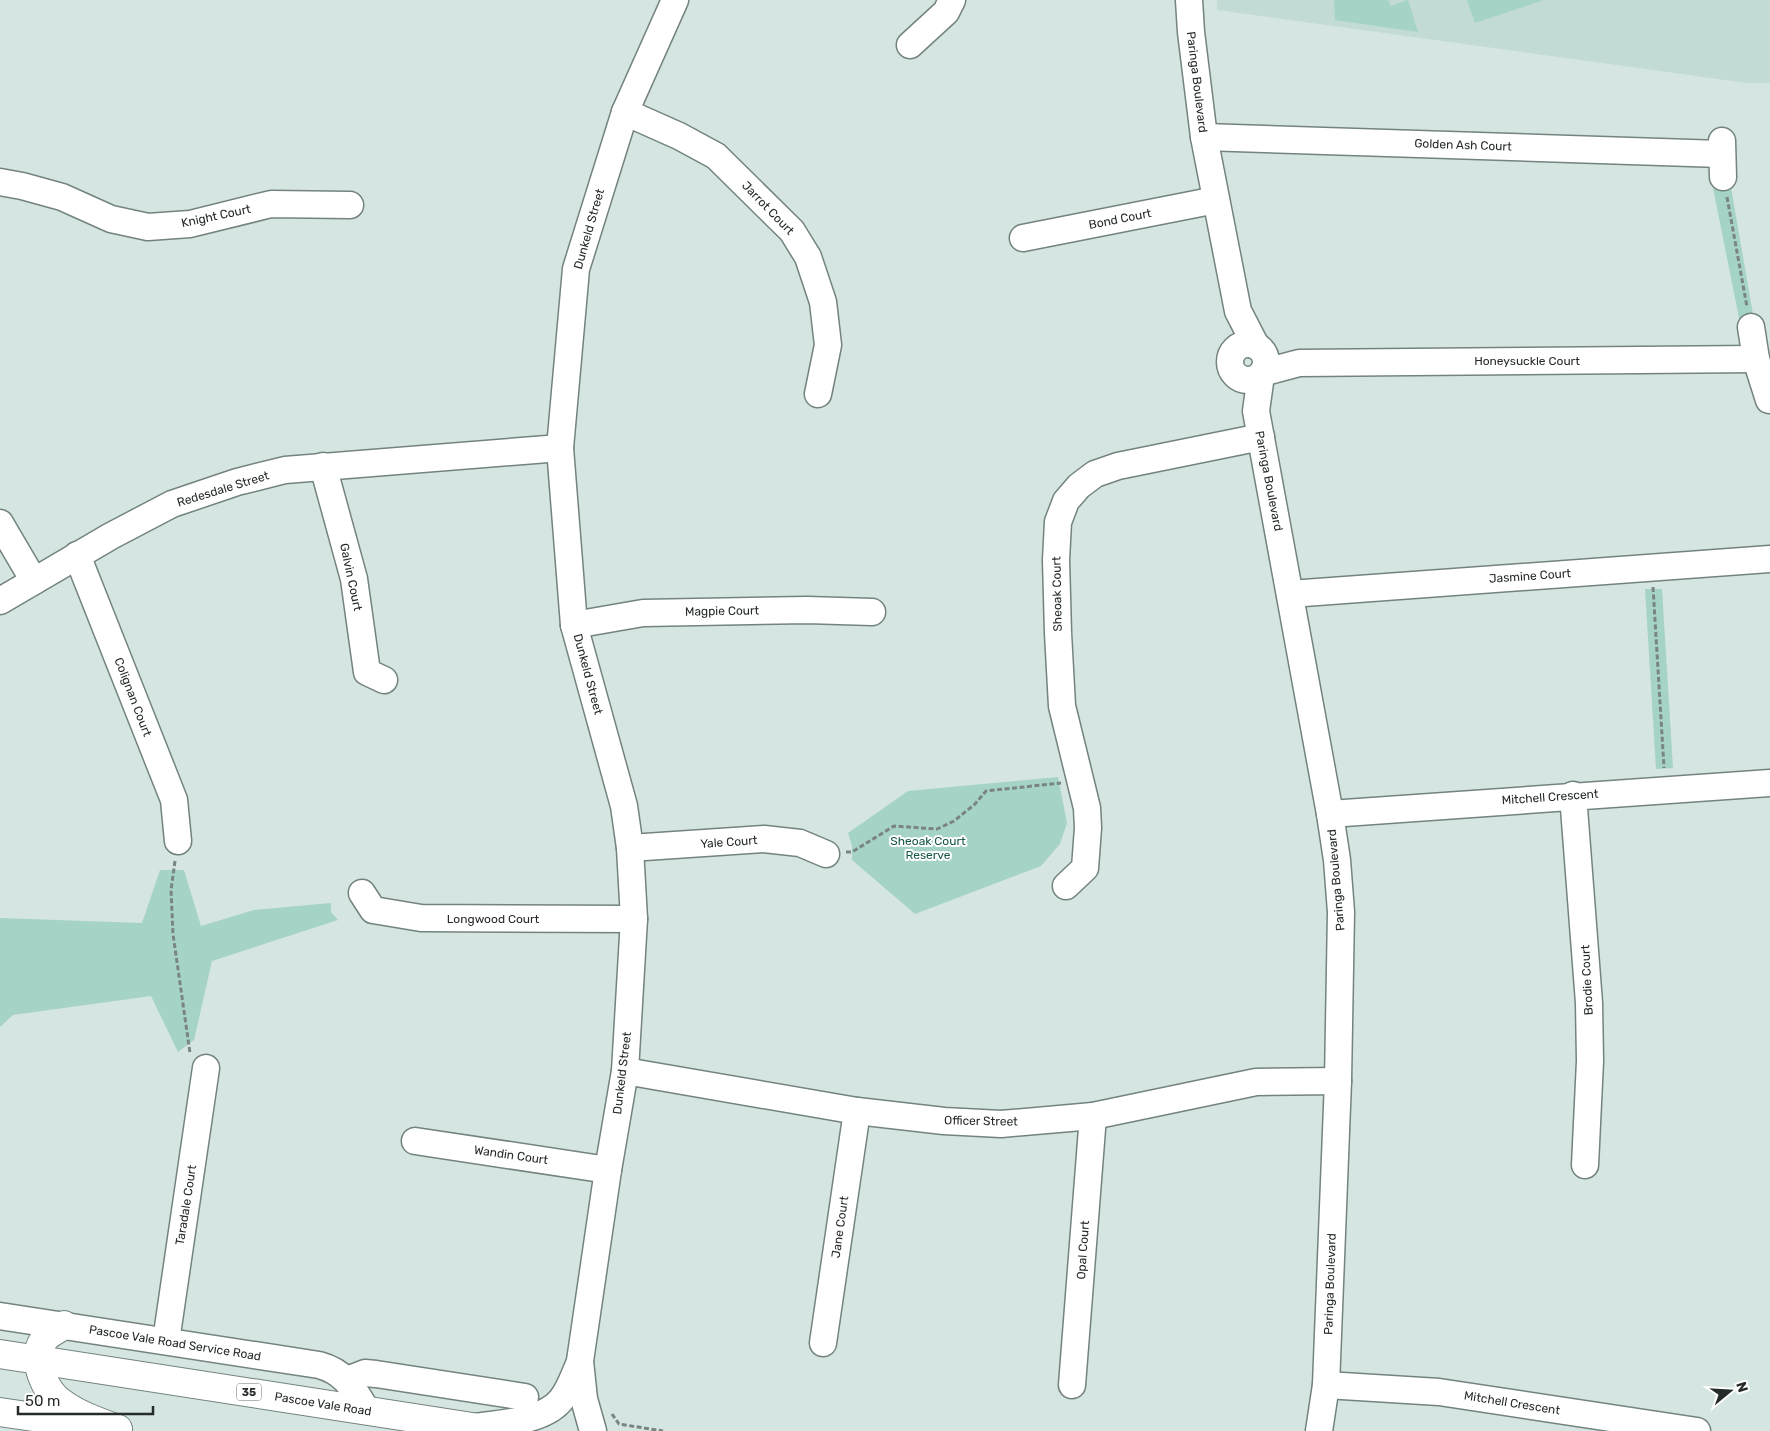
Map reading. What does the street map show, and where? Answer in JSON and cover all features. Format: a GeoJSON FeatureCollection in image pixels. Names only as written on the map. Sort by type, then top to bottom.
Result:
{"type":"FeatureCollection","features":[{"type":"Feature","properties":{"kind":"main road"},"geometry":{"type":"LineString","coordinates":[[64,1326],[44,1339],[39,1348],[38,1360],[51,1393],[60,1402],[81,1414],[124,1430]]}},
{"type":"Feature","properties":{"kind":"main road","name":"Pascoe Vale Road"},"geometry":{"type":"LineString","coordinates":[[0,1354],[422,1419],[475,1430]]}},
{"type":"Feature","properties":{"kind":"main road"},"geometry":{"type":"LineString","coordinates":[[0,1412],[124,1430]]}},
{"type":"Feature","properties":{"kind":"street","name":"Dunkeld Street"},"geometry":{"type":"LineString","coordinates":[[593,1431],[584,1399],[580,1361],[608,1170],[625,1071],[634,919],[630,848],[624,806],[574,625],[560,448],[576,270],[625,112],[676,0]]}},
{"type":"Feature","properties":{"kind":"street"},"geometry":{"type":"LineString","coordinates":[[910,45],[946,12],[952,0]]}},
{"type":"Feature","properties":{"kind":"street","name":"Paringa Boulevard"},"geometry":{"type":"LineString","coordinates":[[1189,0],[1191,32],[1204,136],[1238,311],[1251,362],[1256,411],[1337,860],[1341,912],[1338,1081],[1326,1386],[1319,1431]]}},
{"type":"Feature","properties":{"kind":"street","name":"Jarrot Court"},"geometry":{"type":"LineString","coordinates":[[625,112],[716,156],[792,231],[808,257],[823,302],[828,346],[818,394]]}},
{"type":"Feature","properties":{"kind":"street","name":"Golden Ash Court"},"geometry":{"type":"LineString","coordinates":[[1204,136],[1722,157]]}},
{"type":"Feature","properties":{"kind":"street","name":"Knight Court"},"geometry":{"type":"LineString","coordinates":[[0,182],[62,197],[111,220],[148,227],[190,224],[271,204],[350,205]]}},
{"type":"Feature","properties":{"kind":"street","name":"Bond Court"},"geometry":{"type":"LineString","coordinates":[[1019,238],[1216,200]]}},
{"type":"Feature","properties":{"kind":"street"},"geometry":{"type":"LineString","coordinates":[[1751,327],[1756,359],[1769,400]]}},
{"type":"Feature","properties":{"kind":"street","name":"Honeysuckle Court"},"geometry":{"type":"LineString","coordinates":[[1251,362],[1756,359]]}},
{"type":"Feature","properties":{"kind":"street","name":"Sheoak Court"},"geometry":{"type":"LineString","coordinates":[[1066,886],[1085,868],[1088,828],[1087,808],[1062,706],[1056,560],[1058,522],[1066,501],[1095,474],[1118,466],[1261,437]]}},
{"type":"Feature","properties":{"kind":"street","name":"Redesdale Street"},"geometry":{"type":"LineString","coordinates":[[0,600],[77,555],[172,504],[237,482],[285,470],[323,466],[560,448]]}},
{"type":"Feature","properties":{"kind":"street","name":"Galvin Court"},"geometry":{"type":"LineString","coordinates":[[323,466],[354,579],[367,672],[384,680]]}},
{"type":"Feature","properties":{"kind":"street"},"geometry":{"type":"LineString","coordinates":[[0,523],[34,581]]}},
{"type":"Feature","properties":{"kind":"street","name":"Colignan Court"},"geometry":{"type":"LineString","coordinates":[[77,555],[174,800],[178,841]]}},
{"type":"Feature","properties":{"kind":"street","name":"Jasmine Court"},"geometry":{"type":"LineString","coordinates":[[1290,594],[1770,559]]}},
{"type":"Feature","properties":{"kind":"street","name":"Magpie Court"},"geometry":{"type":"LineString","coordinates":[[574,625],[643,613],[798,610],[872,612]]}},
{"type":"Feature","properties":{"kind":"street","name":"Mitchell Crescent"},"geometry":{"type":"LineString","coordinates":[[1330,814],[1770,782]]}},
{"type":"Feature","properties":{"kind":"street","name":"Brodie Court"},"geometry":{"type":"LineString","coordinates":[[1573,795],[1589,1002],[1590,1061],[1585,1170]]}},
{"type":"Feature","properties":{"kind":"street","name":"Yale Court"},"geometry":{"type":"LineString","coordinates":[[630,848],[764,839],[800,843],[826,854]]}},
{"type":"Feature","properties":{"kind":"street","name":"Longwood Court"},"geometry":{"type":"LineString","coordinates":[[362,893],[373,910],[421,918],[634,919]]}},
{"type":"Feature","properties":{"kind":"street","name":"Officer Street"},"geometry":{"type":"LineString","coordinates":[[625,1071],[857,1111],[944,1121],[1001,1124],[1093,1116],[1256,1082],[1338,1081]]}},
{"type":"Feature","properties":{"kind":"street","name":"Taradale Court"},"geometry":{"type":"LineString","coordinates":[[166,1341],[205,1077]]}},
{"type":"Feature","properties":{"kind":"street","name":"Jane Court"},"geometry":{"type":"LineString","coordinates":[[823,1343],[857,1111]]}},
{"type":"Feature","properties":{"kind":"street","name":"Opal Court"},"geometry":{"type":"LineString","coordinates":[[1072,1385],[1093,1116]]}},
{"type":"Feature","properties":{"kind":"street","name":"Wandin Court"},"geometry":{"type":"LineString","coordinates":[[415,1141],[608,1170]]}},
{"type":"Feature","properties":{"kind":"street","name":"Pascoe Vale Road Service Road"},"geometry":{"type":"LineString","coordinates":[[0,1316],[318,1364],[331,1368],[346,1380],[367,1411]]}},
{"type":"Feature","properties":{"kind":"street","name":"Dunkeld Street"},"geometry":{"type":"LineString","coordinates":[[475,1430],[525,1419],[550,1410],[560,1401],[568,1389],[580,1361]]}},
{"type":"Feature","properties":{"kind":"street"},"geometry":{"type":"LineString","coordinates":[[346,1380],[365,1373],[376,1374],[525,1397]]}},
{"type":"Feature","properties":{"kind":"street","name":"Paringa Boulevard"},"geometry":{"type":"LineString","coordinates":[[1326,1386],[1333,1431]]}},
{"type":"Feature","properties":{"kind":"street","name":"Mitchell Crescent"},"geometry":{"type":"LineString","coordinates":[[1326,1386],[1439,1392],[1697,1431]]}},
{"type":"Feature","properties":{"kind":"path"},"geometry":{"type":"LineString","coordinates":[[1722,157],[1751,327]]}},
{"type":"Feature","properties":{"kind":"path"},"geometry":{"type":"LineString","coordinates":[[1652,567],[1665,789]]}},
{"type":"Feature","properties":{"kind":"path"},"geometry":{"type":"LineString","coordinates":[[826,854],[852,852],[894,826],[937,829],[954,820],[975,804],[986,791],[1059,784],[1079,778]]}},
{"type":"Feature","properties":{"kind":"path"},"geometry":{"type":"LineString","coordinates":[[178,841],[171,890],[174,934],[189,1052],[205,1077]]}},
{"type":"Feature","properties":{"kind":"shaded area"},"geometry":{"type":"Polygon","coordinates":[[[1217,0],[1770,0],[1770,83],[1747,83],[1217,10],[1217,0]]]}},
{"type":"Feature","properties":{"kind":"green space"},"geometry":{"type":"Polygon","coordinates":[[[1334,0],[1388,0],[1391,6],[1408,0],[1418,32],[1335,20],[1334,0]]]}},
{"type":"Feature","properties":{"kind":"green space"},"geometry":{"type":"Polygon","coordinates":[[[1467,0],[1544,0],[1475,23],[1467,0]]]}},
{"type":"Feature","properties":{"kind":"green space"},"geometry":{"type":"Polygon","coordinates":[[[1729,176],[1755,326],[1741,328],[1713,188],[1723,177],[1729,176]]]}},
{"type":"Feature","properties":{"kind":"green space"},"geometry":{"type":"Polygon","coordinates":[[[1645,589],[1662,589],[1673,768],[1656,769],[1645,589]]]}},
{"type":"Feature","properties":{"kind":"green space","name":"Sheoak Court Reserve"},"geometry":{"type":"Polygon","coordinates":[[[1058,777],[1067,823],[1060,844],[1041,866],[915,914],[852,860],[852,846],[848,833],[908,791],[1058,777]]]}},
{"type":"Feature","properties":{"kind":"green space"},"geometry":{"type":"Polygon","coordinates":[[[160,870],[184,870],[201,926],[254,910],[331,903],[331,912],[338,920],[212,961],[194,1040],[178,1052],[151,996],[13,1015],[0,1027],[0,918],[142,923],[160,870]]]}}]}
